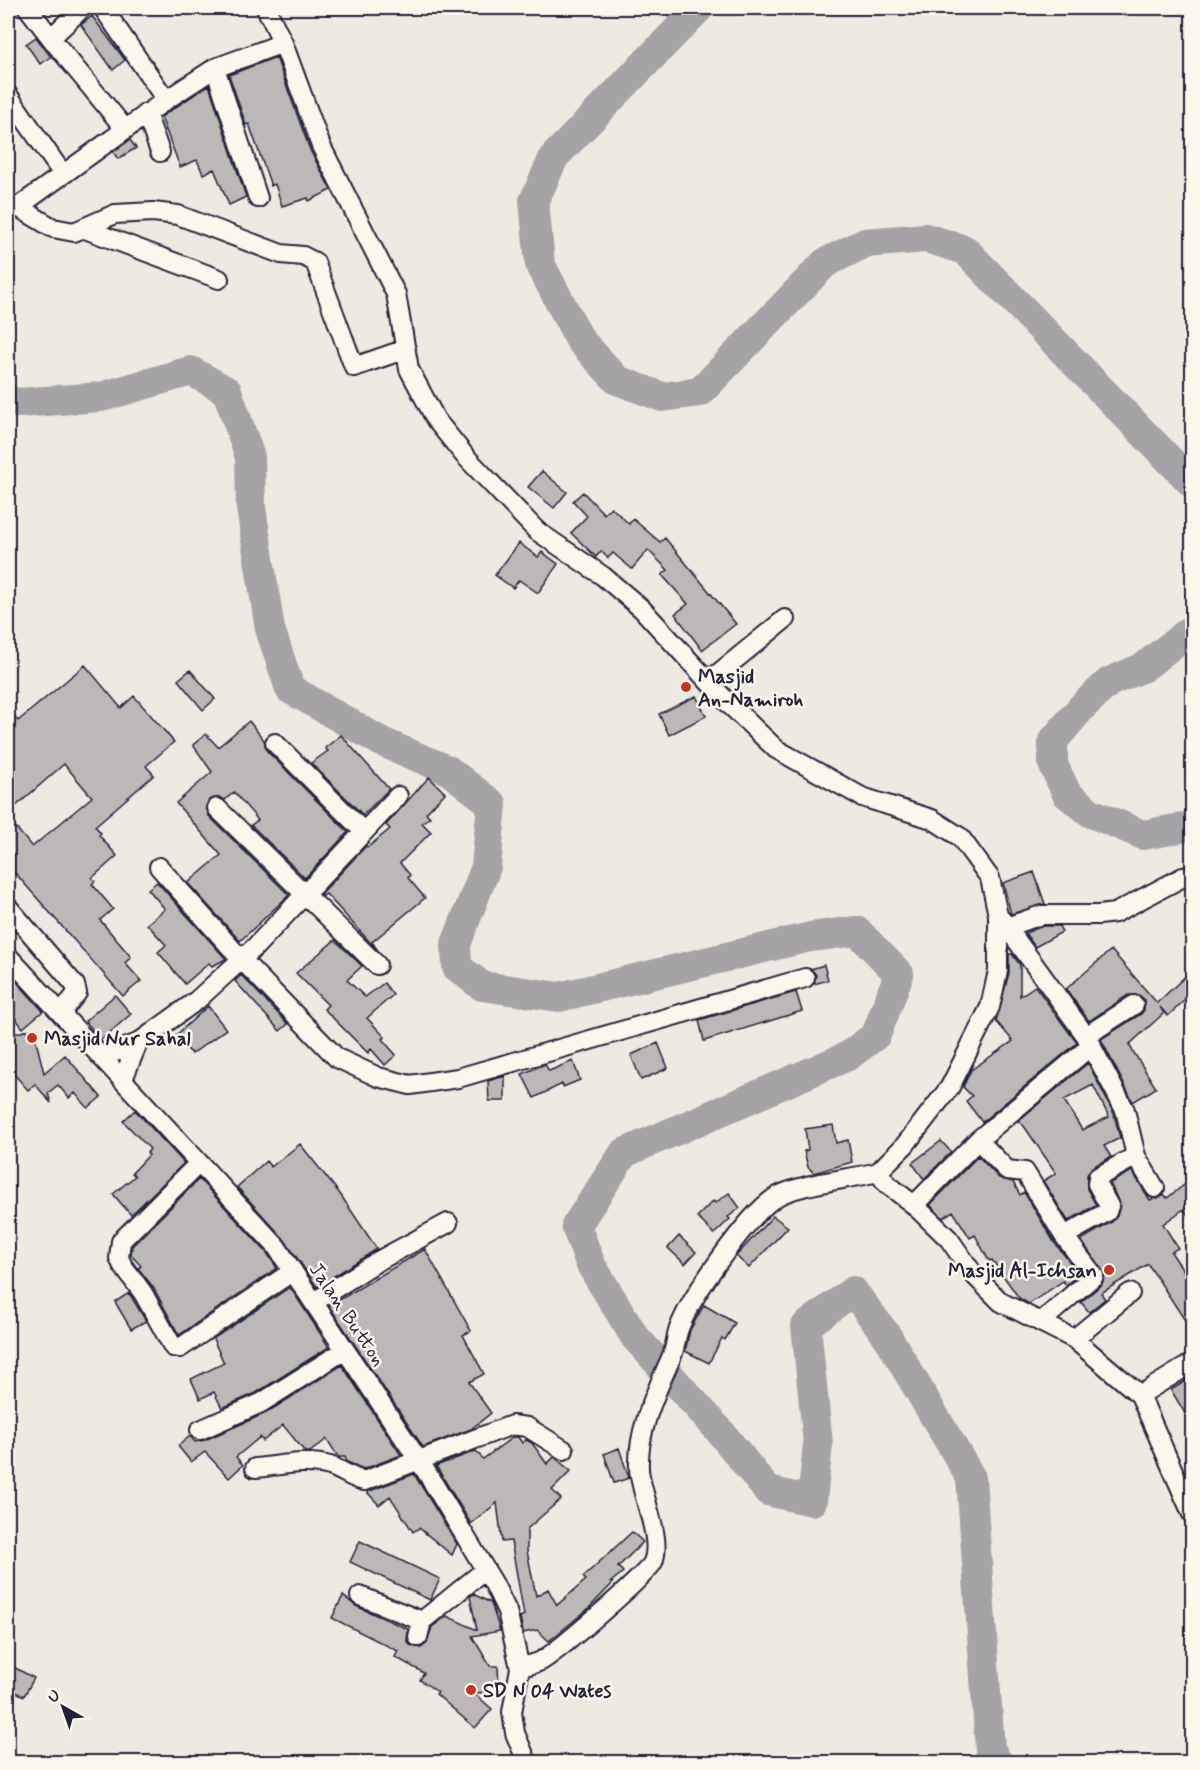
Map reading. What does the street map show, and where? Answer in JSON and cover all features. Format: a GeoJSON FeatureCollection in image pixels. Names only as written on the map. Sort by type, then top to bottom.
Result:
{"type":"FeatureCollection","features":[{"type":"Feature","properties":{"kind":"street"},"geometry":{"type":"LineString","coordinates":[[28,8],[125,129]]}},
{"type":"Feature","properties":{"kind":"street"},"geometry":{"type":"LineString","coordinates":[[54,42],[55,34],[82,8]]}},
{"type":"Feature","properties":{"kind":"street"},"geometry":{"type":"LineString","coordinates":[[103,8],[166,100]]}},
{"type":"Feature","properties":{"kind":"street"},"geometry":{"type":"LineString","coordinates":[[266,8],[283,43],[321,146],[396,294],[409,369],[436,420],[465,456],[537,531],[603,576],[642,609],[776,749],[862,797],[932,819],[960,837],[990,878],[1003,921],[1089,1041],[1125,1110],[1136,1156],[1155,1188]]}},
{"type":"Feature","properties":{"kind":"street"},"geometry":{"type":"LineString","coordinates":[[283,43],[215,68],[13,206],[53,228],[74,232],[115,214],[153,212],[178,215],[281,254],[303,256],[315,262],[354,367],[406,350]]}},
{"type":"Feature","properties":{"kind":"street"},"geometry":{"type":"LineString","coordinates":[[215,68],[258,198]]}},
{"type":"Feature","properties":{"kind":"street"},"geometry":{"type":"LineString","coordinates":[[8,95],[62,173]]}},
{"type":"Feature","properties":{"kind":"street"},"geometry":{"type":"LineString","coordinates":[[146,113],[160,152]]}},
{"type":"Feature","properties":{"kind":"street"},"geometry":{"type":"LineString","coordinates":[[85,229],[219,279]]}},
{"type":"Feature","properties":{"kind":"street"},"geometry":{"type":"LineString","coordinates":[[709,681],[785,618]]}},
{"type":"Feature","properties":{"kind":"street"},"geometry":{"type":"LineString","coordinates":[[275,743],[364,832]]}},
{"type":"Feature","properties":{"kind":"street"},"geometry":{"type":"LineString","coordinates":[[102,1057],[138,1043],[196,1002],[304,895],[398,796]]}},
{"type":"Feature","properties":{"kind":"street"},"geometry":{"type":"LineString","coordinates":[[217,808],[377,965]]}},
{"type":"Feature","properties":{"kind":"street"},"geometry":{"type":"LineString","coordinates":[[159,867],[241,959],[337,1058],[378,1077],[410,1085],[458,1078],[805,978]]}},
{"type":"Feature","properties":{"kind":"street"},"geometry":{"type":"LineString","coordinates":[[1003,921],[1041,915],[1115,913],[1183,877],[1192,876]]}},
{"type":"Feature","properties":{"kind":"street"},"geometry":{"type":"LineString","coordinates":[[8,907],[75,985],[76,993],[61,1013]]}},
{"type":"Feature","properties":{"kind":"street"},"geometry":{"type":"LineString","coordinates":[[520,1668],[541,1661],[568,1641],[648,1572],[654,1562],[657,1549],[639,1469],[651,1399],[674,1351],[680,1326],[737,1236],[757,1212],[775,1197],[795,1190],[878,1172],[905,1145],[950,1087],[990,1007],[998,971],[1003,921]]}},
{"type":"Feature","properties":{"kind":"street","name":"Jalan Button"},"geometry":{"type":"LineString","coordinates":[[8,956],[276,1246],[418,1459],[502,1598],[520,1668],[512,1712],[515,1733],[527,1762]]}},
{"type":"Feature","properties":{"kind":"street"},"geometry":{"type":"LineString","coordinates":[[914,1205],[978,1140],[1089,1041],[1134,1005]]}},
{"type":"Feature","properties":{"kind":"street"},"geometry":{"type":"LineString","coordinates":[[123,1079],[138,1043]]}},
{"type":"Feature","properties":{"kind":"street"},"geometry":{"type":"LineString","coordinates":[[978,1140],[1007,1170],[1025,1172],[1064,1236],[1094,1276],[1042,1321]]}},
{"type":"Feature","properties":{"kind":"street"},"geometry":{"type":"LineString","coordinates":[[1064,1236],[1107,1212],[1109,1206],[1097,1184],[1098,1177],[1136,1156]]}},
{"type":"Feature","properties":{"kind":"street"},"geometry":{"type":"LineString","coordinates":[[199,1163],[121,1241],[119,1258],[143,1293],[172,1347],[180,1348],[293,1271]]}},
{"type":"Feature","properties":{"kind":"street"},"geometry":{"type":"LineString","coordinates":[[878,1172],[887,1184],[914,1205],[949,1239],[974,1275],[1001,1302],[1074,1339],[1122,1377],[1140,1395],[1192,1514]]}},
{"type":"Feature","properties":{"kind":"street"},"geometry":{"type":"LineString","coordinates":[[314,1302],[378,1261],[448,1223]]}},
{"type":"Feature","properties":{"kind":"street"},"geometry":{"type":"LineString","coordinates":[[1074,1339],[1130,1293]]}},
{"type":"Feature","properties":{"kind":"street"},"geometry":{"type":"LineString","coordinates":[[200,1430],[261,1403],[345,1350]]}},
{"type":"Feature","properties":{"kind":"street"},"geometry":{"type":"LineString","coordinates":[[1140,1395],[1192,1363]]}},
{"type":"Feature","properties":{"kind":"street"},"geometry":{"type":"LineString","coordinates":[[255,1468],[307,1463],[331,1467],[350,1478],[364,1481],[512,1425],[527,1427],[564,1450]]}},
{"type":"Feature","properties":{"kind":"street"},"geometry":{"type":"LineString","coordinates":[[360,1596],[420,1629],[485,1570]]}},
{"type":"Feature","properties":{"kind":"building"},"geometry":{"type":"Polygon","coordinates":[[[92,16],[125,60],[113,70],[81,25],[92,16]]]}},
{"type":"Feature","properties":{"kind":"building"},"geometry":{"type":"Polygon","coordinates":[[[36,37],[51,57],[40,64],[26,44],[36,37]]]}},
{"type":"Feature","properties":{"kind":"building"},"geometry":{"type":"Polygon","coordinates":[[[276,57],[310,150],[331,190],[309,201],[308,198],[282,206],[275,184],[271,186],[249,124],[246,125],[229,75],[276,57]]]}},
{"type":"Feature","properties":{"kind":"building"},"geometry":{"type":"Polygon","coordinates":[[[209,85],[246,197],[229,205],[214,169],[203,174],[197,160],[180,167],[161,117],[209,85]]]}},
{"type":"Feature","properties":{"kind":"building"},"geometry":{"type":"Polygon","coordinates":[[[130,140],[136,148],[118,159],[113,152],[130,140]]]}},
{"type":"Feature","properties":{"kind":"building"},"geometry":{"type":"Polygon","coordinates":[[[542,471],[567,492],[554,508],[528,487],[542,471]]]}},
{"type":"Feature","properties":{"kind":"building"},"geometry":{"type":"Polygon","coordinates":[[[583,492],[604,514],[611,507],[629,524],[633,519],[660,542],[665,538],[736,624],[702,650],[675,614],[688,604],[662,575],[668,570],[648,550],[632,569],[613,553],[608,558],[601,551],[596,557],[571,533],[587,516],[573,501],[583,492]]]}},
{"type":"Feature","properties":{"kind":"building"},"geometry":{"type":"Polygon","coordinates":[[[519,543],[538,557],[542,552],[558,564],[538,593],[519,580],[513,588],[495,575],[519,543]]]}},
{"type":"Feature","properties":{"kind":"building"},"geometry":{"type":"Polygon","coordinates":[[[85,665],[121,708],[134,696],[174,742],[146,766],[154,775],[95,826],[101,833],[99,835],[117,856],[92,878],[95,881],[92,884],[113,909],[100,920],[131,957],[125,963],[141,981],[123,996],[8,865],[8,818],[32,847],[92,797],[64,764],[8,813],[8,723],[15,717],[18,721],[85,665]]]}},
{"type":"Feature","properties":{"kind":"building"},"geometry":{"type":"Polygon","coordinates":[[[190,670],[215,699],[203,710],[178,680],[190,670]]]}},
{"type":"Feature","properties":{"kind":"building"},"geometry":{"type":"Polygon","coordinates":[[[696,696],[706,716],[669,735],[659,714],[696,696]]]}},
{"type":"Feature","properties":{"kind":"building"},"geometry":{"type":"Polygon","coordinates":[[[249,721],[264,740],[267,751],[348,832],[305,878],[251,825],[258,820],[234,792],[225,800],[219,797],[209,800],[206,806],[209,816],[289,895],[240,941],[188,883],[221,855],[176,803],[212,772],[193,745],[206,734],[218,747],[249,721]]]}},
{"type":"Feature","properties":{"kind":"building"},"geometry":{"type":"Polygon","coordinates":[[[341,735],[389,789],[363,815],[311,763],[328,751],[325,748],[341,735]]]}},
{"type":"Feature","properties":{"kind":"building"},"geometry":{"type":"Polygon","coordinates":[[[429,777],[445,793],[426,813],[430,817],[422,823],[431,832],[400,863],[410,875],[408,878],[425,898],[372,942],[379,952],[326,894],[323,896],[321,894],[366,846],[368,847],[390,829],[386,825],[429,777]]]}},
{"type":"Feature","properties":{"kind":"building"},"geometry":{"type":"Polygon","coordinates":[[[1034,872],[1045,904],[1011,914],[1003,883],[1034,872]]]}},
{"type":"Feature","properties":{"kind":"building"},"geometry":{"type":"Polygon","coordinates":[[[157,882],[226,959],[212,966],[209,963],[185,984],[158,952],[166,945],[147,924],[165,909],[148,889],[157,882]]]}},
{"type":"Feature","properties":{"kind":"building"},"geometry":{"type":"Polygon","coordinates":[[[1043,926],[1059,926],[1062,932],[1035,947],[1025,933],[1043,926]]]}},
{"type":"Feature","properties":{"kind":"building"},"geometry":{"type":"Polygon","coordinates":[[[335,940],[362,966],[347,980],[365,997],[384,983],[393,995],[367,1018],[385,1037],[382,1039],[396,1055],[385,1065],[371,1049],[368,1053],[324,1009],[328,1005],[296,973],[335,940]]]}},
{"type":"Feature","properties":{"kind":"building"},"geometry":{"type":"Polygon","coordinates":[[[1111,950],[1157,1003],[1192,970],[1192,993],[1168,1016],[1160,1007],[1164,1013],[1129,1045],[1156,1088],[1133,1102],[1101,1039],[1141,1014],[1144,1010],[1144,999],[1139,995],[1128,995],[1089,1021],[1066,989],[1111,950]]]}},
{"type":"Feature","properties":{"kind":"building"},"geometry":{"type":"Polygon","coordinates":[[[1009,954],[1012,954],[1020,965],[1020,996],[1035,986],[1077,1043],[982,1122],[966,1101],[972,1096],[963,1087],[971,1070],[1013,1041],[996,1021],[1009,973],[1009,954]]]}},
{"type":"Feature","properties":{"kind":"building"},"geometry":{"type":"Polygon","coordinates":[[[824,965],[828,980],[814,984],[816,975],[811,969],[824,965]]]}},
{"type":"Feature","properties":{"kind":"building"},"geometry":{"type":"Polygon","coordinates":[[[8,972],[43,1011],[23,1028],[8,1009],[8,972]]]}},
{"type":"Feature","properties":{"kind":"building"},"geometry":{"type":"Polygon","coordinates":[[[241,975],[288,1024],[280,1031],[235,981],[241,975]]]}},
{"type":"Feature","properties":{"kind":"building"},"geometry":{"type":"Polygon","coordinates":[[[796,992],[802,1011],[704,1041],[699,1020],[796,992]]]}},
{"type":"Feature","properties":{"kind":"building"},"geometry":{"type":"Polygon","coordinates":[[[115,995],[131,1014],[101,1040],[85,1021],[115,995]]]}},
{"type":"Feature","properties":{"kind":"building"},"geometry":{"type":"Polygon","coordinates":[[[208,1006],[226,1029],[192,1054],[175,1036],[208,1006]]]}},
{"type":"Feature","properties":{"kind":"building"},"geometry":{"type":"Polygon","coordinates":[[[33,1029],[44,1073],[65,1055],[101,1097],[88,1108],[75,1093],[69,1098],[58,1085],[48,1093],[51,1103],[35,1084],[28,1090],[13,1073],[8,1049],[8,1035],[33,1029]]]}},
{"type":"Feature","properties":{"kind":"building"},"geometry":{"type":"Polygon","coordinates":[[[658,1043],[668,1068],[641,1080],[631,1055],[658,1043]]]}},
{"type":"Feature","properties":{"kind":"building"},"geometry":{"type":"Polygon","coordinates":[[[573,1061],[580,1080],[563,1087],[562,1084],[534,1098],[522,1074],[545,1064],[549,1071],[573,1061]]]}},
{"type":"Feature","properties":{"kind":"building"},"geometry":{"type":"Polygon","coordinates":[[[1088,1063],[1114,1114],[1120,1138],[1104,1146],[1111,1157],[1092,1167],[1087,1175],[1087,1189],[1096,1205],[1068,1221],[1043,1181],[1056,1173],[1024,1126],[1018,1121],[1088,1063]],[[1093,1085],[1064,1100],[1082,1130],[1109,1117],[1093,1085]]]}},
{"type":"Feature","properties":{"kind":"building"},"geometry":{"type":"Polygon","coordinates":[[[505,1076],[505,1101],[489,1101],[488,1081],[505,1076]]]}},
{"type":"Feature","properties":{"kind":"building"},"geometry":{"type":"Polygon","coordinates":[[[135,1110],[184,1163],[131,1215],[113,1194],[135,1176],[132,1173],[149,1155],[147,1153],[150,1149],[123,1121],[135,1110]]]}},
{"type":"Feature","properties":{"kind":"building"},"geometry":{"type":"Polygon","coordinates":[[[833,1125],[836,1143],[848,1140],[852,1162],[814,1173],[808,1167],[804,1151],[808,1150],[805,1129],[833,1125]]]}},
{"type":"Feature","properties":{"kind":"building"},"geometry":{"type":"Polygon","coordinates":[[[941,1141],[951,1152],[924,1179],[912,1163],[941,1141]]]}},
{"type":"Feature","properties":{"kind":"building"},"geometry":{"type":"Polygon","coordinates":[[[300,1144],[340,1194],[377,1249],[317,1287],[284,1239],[237,1187],[266,1161],[271,1167],[300,1144]]]}},
{"type":"Feature","properties":{"kind":"building"},"geometry":{"type":"Polygon","coordinates":[[[978,1156],[999,1178],[1013,1182],[1020,1195],[1024,1192],[1054,1242],[1079,1274],[1066,1285],[1063,1281],[1029,1304],[1019,1298],[992,1260],[989,1261],[975,1235],[970,1238],[953,1211],[943,1218],[930,1205],[978,1156]]]}},
{"type":"Feature","properties":{"kind":"building"},"geometry":{"type":"Polygon","coordinates":[[[1132,1171],[1150,1200],[1164,1194],[1167,1198],[1192,1179],[1192,1222],[1184,1209],[1163,1224],[1178,1248],[1171,1252],[1192,1283],[1192,1331],[1148,1264],[1101,1293],[1105,1299],[1089,1312],[1081,1302],[1102,1284],[1105,1275],[1081,1240],[1112,1222],[1117,1216],[1120,1205],[1110,1183],[1132,1171]]]}},
{"type":"Feature","properties":{"kind":"building"},"geometry":{"type":"Polygon","coordinates":[[[199,1179],[267,1253],[277,1268],[179,1335],[153,1287],[138,1268],[141,1266],[131,1255],[132,1246],[199,1179]]]}},
{"type":"Feature","properties":{"kind":"building"},"geometry":{"type":"Polygon","coordinates":[[[729,1193],[740,1208],[728,1217],[730,1219],[714,1234],[697,1217],[713,1201],[715,1203],[729,1193]]]}},
{"type":"Feature","properties":{"kind":"building"},"geometry":{"type":"Polygon","coordinates":[[[773,1216],[788,1227],[749,1268],[736,1256],[773,1216]]]}},
{"type":"Feature","properties":{"kind":"building"},"geometry":{"type":"Polygon","coordinates":[[[679,1236],[696,1252],[685,1264],[668,1248],[679,1236]]]}},
{"type":"Feature","properties":{"kind":"building"},"geometry":{"type":"Polygon","coordinates":[[[425,1249],[471,1331],[463,1335],[484,1374],[469,1382],[491,1413],[471,1429],[423,1447],[329,1306],[425,1249]]]}},
{"type":"Feature","properties":{"kind":"building"},"geometry":{"type":"Polygon","coordinates":[[[290,1287],[329,1347],[256,1393],[222,1408],[214,1392],[200,1399],[191,1379],[224,1363],[213,1339],[290,1287]]]}},
{"type":"Feature","properties":{"kind":"building"},"geometry":{"type":"Polygon","coordinates":[[[129,1293],[146,1321],[131,1329],[115,1302],[129,1293]]]}},
{"type":"Feature","properties":{"kind":"building"},"geometry":{"type":"Polygon","coordinates":[[[704,1305],[735,1323],[725,1340],[722,1338],[709,1363],[685,1351],[690,1330],[704,1305]]]}},
{"type":"Feature","properties":{"kind":"building"},"geometry":{"type":"Polygon","coordinates":[[[342,1365],[401,1455],[364,1469],[347,1462],[345,1457],[338,1457],[327,1439],[310,1452],[305,1452],[283,1425],[263,1441],[260,1437],[236,1457],[243,1465],[229,1478],[205,1452],[191,1462],[178,1446],[190,1436],[195,1442],[205,1440],[266,1413],[342,1365]]]}},
{"type":"Feature","properties":{"kind":"building"},"geometry":{"type":"Polygon","coordinates":[[[1192,1377],[1192,1425],[1171,1390],[1192,1377]]]}},
{"type":"Feature","properties":{"kind":"building"},"geometry":{"type":"Polygon","coordinates":[[[513,1437],[518,1437],[522,1443],[526,1440],[532,1443],[547,1464],[554,1457],[571,1471],[552,1490],[561,1499],[527,1529],[527,1551],[536,1596],[548,1589],[557,1605],[586,1580],[583,1577],[632,1532],[643,1542],[618,1567],[623,1572],[611,1582],[613,1583],[588,1609],[549,1641],[537,1630],[523,1633],[520,1617],[524,1615],[511,1541],[502,1542],[497,1503],[471,1524],[436,1466],[476,1451],[483,1459],[513,1437]]]}},
{"type":"Feature","properties":{"kind":"building"},"geometry":{"type":"Polygon","coordinates":[[[619,1448],[629,1478],[614,1483],[604,1454],[619,1448]]]}},
{"type":"Feature","properties":{"kind":"building"},"geometry":{"type":"Polygon","coordinates":[[[414,1474],[457,1544],[452,1555],[419,1528],[413,1532],[390,1496],[379,1505],[367,1492],[414,1474]]]}},
{"type":"Feature","properties":{"kind":"building"},"geometry":{"type":"Polygon","coordinates":[[[360,1541],[440,1579],[430,1600],[350,1562],[360,1541]]]}},
{"type":"Feature","properties":{"kind":"building"},"geometry":{"type":"Polygon","coordinates":[[[473,1594],[491,1603],[500,1631],[472,1636],[490,1666],[498,1666],[499,1692],[474,1693],[492,1709],[475,1728],[436,1694],[438,1692],[420,1680],[424,1673],[395,1657],[398,1651],[332,1618],[343,1596],[356,1606],[408,1629],[407,1640],[410,1645],[421,1648],[426,1644],[432,1627],[447,1616],[477,1630],[470,1597],[473,1594]]]}},
{"type":"Feature","properties":{"kind":"building"},"geometry":{"type":"Polygon","coordinates":[[[8,1664],[34,1678],[24,1696],[8,1688],[8,1664]]]}},
{"type":"Feature","properties":{"kind":"waterway"},"geometry":{"type":"LineString","coordinates":[[699,8],[554,157],[534,201],[540,264],[580,340],[617,380],[662,397],[700,392],[825,263],[865,243],[926,238],[965,250],[1192,483]]}},
{"type":"Feature","properties":{"kind":"waterway"},"geometry":{"type":"LineString","coordinates":[[8,400],[17,403],[101,397],[191,371],[227,391],[250,457],[251,508],[270,629],[290,689],[382,742],[448,770],[492,804],[486,867],[456,944],[457,967],[482,986],[559,997],[810,937],[857,931],[899,974],[876,1035],[848,1056],[624,1153],[576,1226],[591,1265],[635,1337],[718,1429],[768,1491],[812,1501],[818,1444],[806,1326],[853,1291],[887,1336],[971,1478],[990,1749],[998,1762]]}},
{"type":"Feature","properties":{"kind":"waterway"},"geometry":{"type":"LineString","coordinates":[[1192,629],[1144,667],[1109,682],[1082,707],[1053,741],[1053,764],[1067,794],[1091,813],[1143,835],[1192,826]]}},
{"type":"Feature","properties":{"kind":"place","name":"Masjid An-Namiroh"},"geometry":{"type":"Point","coordinates":[686,687]}},
{"type":"Feature","properties":{"kind":"place","name":"Masjid Nur Sahal"},"geometry":{"type":"Point","coordinates":[32,1038]}},
{"type":"Feature","properties":{"kind":"place","name":"Masjid Al-Ichsan"},"geometry":{"type":"Point","coordinates":[1109,1270]}},
{"type":"Feature","properties":{"kind":"place","name":"SD N 04 Wates"},"geometry":{"type":"Point","coordinates":[471,1690]}}]}
